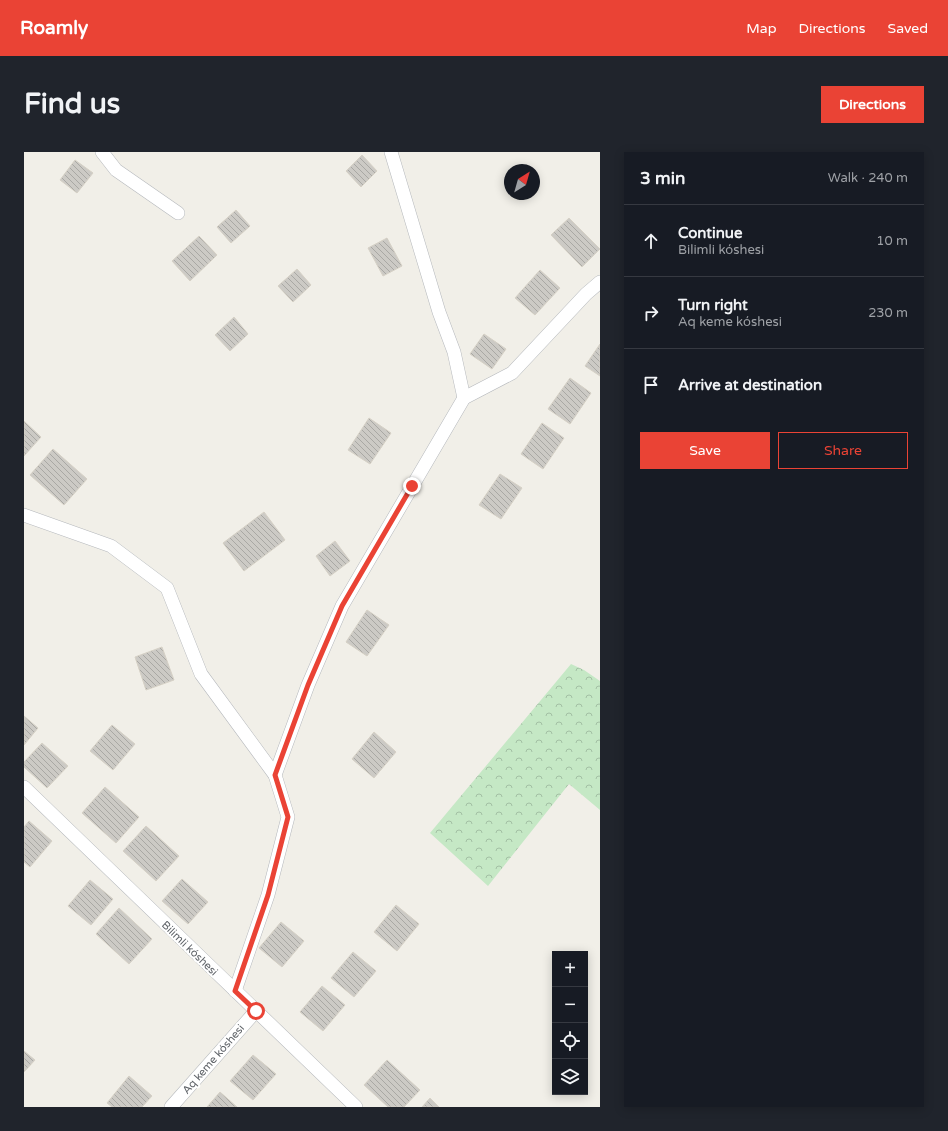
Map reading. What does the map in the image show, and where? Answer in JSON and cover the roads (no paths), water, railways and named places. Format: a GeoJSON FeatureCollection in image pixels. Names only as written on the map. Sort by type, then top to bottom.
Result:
{"type":"FeatureCollection","features":[{"type":"Feature","properties":{"kind":"street"},"geometry":{"type":"LineString","coordinates":[[102,152],[116,170],[178,213]]}},
{"type":"Feature","properties":{"kind":"street"},"geometry":{"type":"LineString","coordinates":[[391,152],[439,312],[454,352],[464,398]]}},
{"type":"Feature","properties":{"kind":"street"},"geometry":{"type":"LineString","coordinates":[[275,775],[308,685],[342,606],[464,398],[512,373],[586,294],[600,282]]}},
{"type":"Feature","properties":{"kind":"street"},"geometry":{"type":"LineString","coordinates":[[24,516],[111,546],[167,588],[202,674],[275,775],[288,817],[268,895],[235,991]]}},
{"type":"Feature","properties":{"kind":"street","name":"Bilimli kóshesi"},"geometry":{"type":"LineString","coordinates":[[24,787],[356,1107]]}},
{"type":"Feature","properties":{"kind":"street","name":"Aq keme kóshesi"},"geometry":{"type":"LineString","coordinates":[[171,1107],[256,1011]]}}]}
